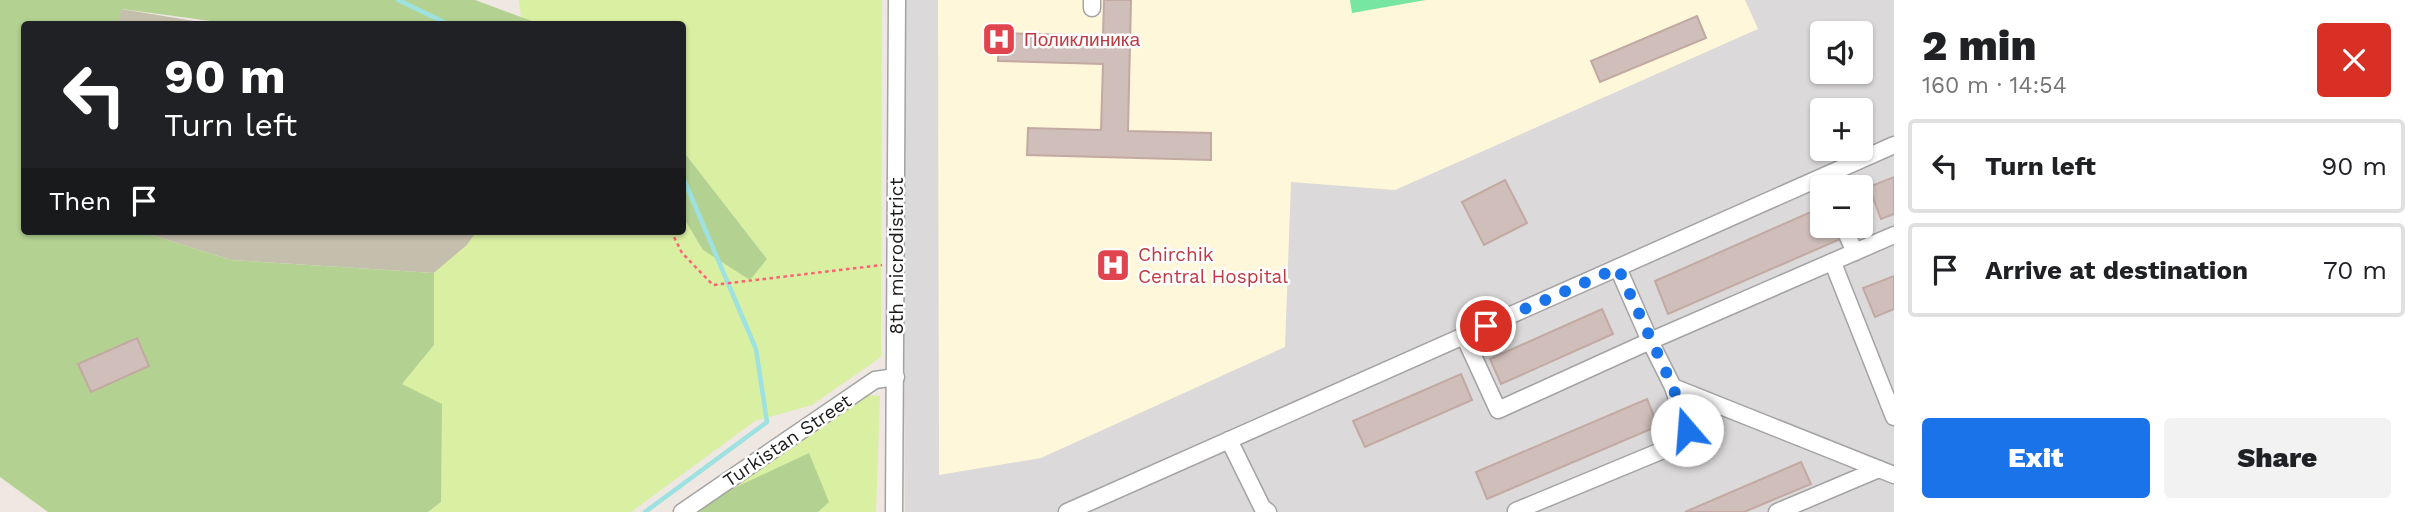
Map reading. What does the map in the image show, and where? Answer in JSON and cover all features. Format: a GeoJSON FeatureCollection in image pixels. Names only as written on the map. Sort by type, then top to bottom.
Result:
{"type":"FeatureCollection","features":[{"type":"Feature","properties":{"kind":"street","name":"8th microdistrict"},"geometry":{"type":"LineString","coordinates":[[894,512],[897,0]]}},
{"type":"Feature","properties":{"kind":"street"},"geometry":{"type":"LineString","coordinates":[[1837,175],[1894,145]]}},
{"type":"Feature","properties":{"kind":"street"},"geometry":{"type":"LineString","coordinates":[[1068,512],[1618,268],[1810,188]]}},
{"type":"Feature","properties":{"kind":"street"},"geometry":{"type":"LineString","coordinates":[[1464,336],[1498,410],[1894,236]]}},
{"type":"Feature","properties":{"kind":"street"},"geometry":{"type":"LineString","coordinates":[[1848,238],[1854,252]]}},
{"type":"Feature","properties":{"kind":"street"},"geometry":{"type":"LineString","coordinates":[[1833,263],[1894,417]]}},
{"type":"Feature","properties":{"kind":"street"},"geometry":{"type":"LineString","coordinates":[[1516,512],[1685,441],[1687,430],[1673,387],[1618,268]]}},
{"type":"Feature","properties":{"kind":"street","name":"Turkistan Street"},"geometry":{"type":"LineString","coordinates":[[682,512],[875,380],[895,377]]}},
{"type":"Feature","properties":{"kind":"street"},"geometry":{"type":"LineString","coordinates":[[1673,387],[1886,472]]}},
{"type":"Feature","properties":{"kind":"street"},"geometry":{"type":"LineString","coordinates":[[1229,440],[1262,507],[1268,512]]}},
{"type":"Feature","properties":{"kind":"street"},"geometry":{"type":"LineString","coordinates":[[1777,512],[1886,472]]}},
{"type":"Feature","properties":{"kind":"path"},"geometry":{"type":"LineString","coordinates":[[673,235],[682,253],[713,285],[896,264]]}},
{"type":"Feature","properties":{"kind":"shaded area"},"geometry":{"type":"Polygon","coordinates":[[[901,0],[1894,0],[1894,512],[905,512],[901,0]]]}},
{"type":"Feature","properties":{"kind":"shaded area","name":"Chirchik Central Hospital"},"geometry":{"type":"Polygon","coordinates":[[[938,0],[1745,0],[1758,29],[1395,190],[1291,182],[1285,347],[1041,458],[939,475],[938,0]]]}},
{"type":"Feature","properties":{"kind":"shaded area"},"geometry":{"type":"Polygon","coordinates":[[[121,9],[194,21],[118,21],[121,9]]]}},
{"type":"Feature","properties":{"kind":"shaded area"},"geometry":{"type":"Polygon","coordinates":[[[152,235],[474,235],[467,245],[434,273],[231,260],[152,235]]]}},
{"type":"Feature","properties":{"kind":"green space"},"geometry":{"type":"Polygon","coordinates":[[[0,0],[475,0],[532,21],[211,21],[122,9],[118,21],[21,21],[21,235],[152,235],[231,260],[434,273],[434,345],[402,384],[442,404],[441,502],[428,512],[48,512],[0,477],[0,0]]]}},
{"type":"Feature","properties":{"kind":"green space"},"geometry":{"type":"Polygon","coordinates":[[[519,0],[882,0],[881,357],[812,405],[755,421],[631,512],[428,512],[441,502],[402,384],[434,345],[434,273],[467,245],[474,235],[686,235],[686,222],[703,250],[767,259],[686,155],[686,21],[532,21],[521,17],[519,0]]]}},
{"type":"Feature","properties":{"kind":"green space"},"geometry":{"type":"Polygon","coordinates":[[[1350,0],[1426,0],[1352,13],[1350,0]]]}},
{"type":"Feature","properties":{"kind":"green space"},"geometry":{"type":"Polygon","coordinates":[[[686,155],[767,259],[750,280],[703,250],[686,222],[686,155]]]}},
{"type":"Feature","properties":{"kind":"green space"},"geometry":{"type":"Polygon","coordinates":[[[867,395],[880,396],[876,512],[818,512],[829,501],[721,494],[867,395]]]}},
{"type":"Feature","properties":{"kind":"green space"},"geometry":{"type":"Polygon","coordinates":[[[809,453],[829,502],[818,512],[696,512],[721,494],[809,453]]]}},
{"type":"Feature","properties":{"kind":"building"},"geometry":{"type":"Polygon","coordinates":[[[1104,0],[1131,0],[1128,131],[1211,133],[1211,160],[1027,155],[1028,128],[1101,130],[1103,64],[998,61],[999,33],[1103,36],[1104,0]]]}},
{"type":"Feature","properties":{"kind":"building"},"geometry":{"type":"Polygon","coordinates":[[[1697,16],[1706,38],[1600,82],[1591,61],[1697,16]]]}},
{"type":"Feature","properties":{"kind":"building"},"geometry":{"type":"Polygon","coordinates":[[[1894,177],[1894,214],[1881,219],[1873,198],[1873,185],[1894,177]]]}},
{"type":"Feature","properties":{"kind":"building"},"geometry":{"type":"Polygon","coordinates":[[[1505,180],[1527,223],[1484,245],[1462,202],[1505,180]]]}},
{"type":"Feature","properties":{"kind":"building"},"geometry":{"type":"Polygon","coordinates":[[[1810,212],[1810,238],[1838,240],[1668,314],[1655,281],[1810,212]]]}},
{"type":"Feature","properties":{"kind":"building"},"geometry":{"type":"Polygon","coordinates":[[[1894,276],[1894,309],[1875,317],[1863,288],[1894,276]]]}},
{"type":"Feature","properties":{"kind":"building"},"geometry":{"type":"Polygon","coordinates":[[[1602,309],[1613,334],[1501,384],[1490,359],[1602,309]]]}},
{"type":"Feature","properties":{"kind":"building"},"geometry":{"type":"Polygon","coordinates":[[[137,338],[149,366],[91,392],[78,364],[137,338]]]}},
{"type":"Feature","properties":{"kind":"building"},"geometry":{"type":"Polygon","coordinates":[[[1461,374],[1472,400],[1365,447],[1353,421],[1461,374]]]}},
{"type":"Feature","properties":{"kind":"building"},"geometry":{"type":"Polygon","coordinates":[[[1647,399],[1658,426],[1487,499],[1476,472],[1647,399]]]}},
{"type":"Feature","properties":{"kind":"building"},"geometry":{"type":"Polygon","coordinates":[[[1801,462],[1811,484],[1744,512],[1685,512],[1801,462]]]}},
{"type":"Feature","properties":{"kind":"waterway"},"geometry":{"type":"LineString","coordinates":[[398,0],[442,21]]}},
{"type":"Feature","properties":{"kind":"waterway"},"geometry":{"type":"LineString","coordinates":[[645,512],[767,422],[756,349],[686,184]]}},
{"type":"Feature","properties":{"kind":"place","name":"Поликлиника"},"geometry":{"type":"Point","coordinates":[999,39]}},
{"type":"Feature","properties":{"kind":"place","name":"Chirchik Central Hospital"},"geometry":{"type":"Point","coordinates":[1113,265]}},
{"type":"Feature","properties":{"kind":"route"},"geometry":{"type":"LineString","coordinates":[[1486,326],[1618,268],[1673,387],[1687,430]]}}]}
